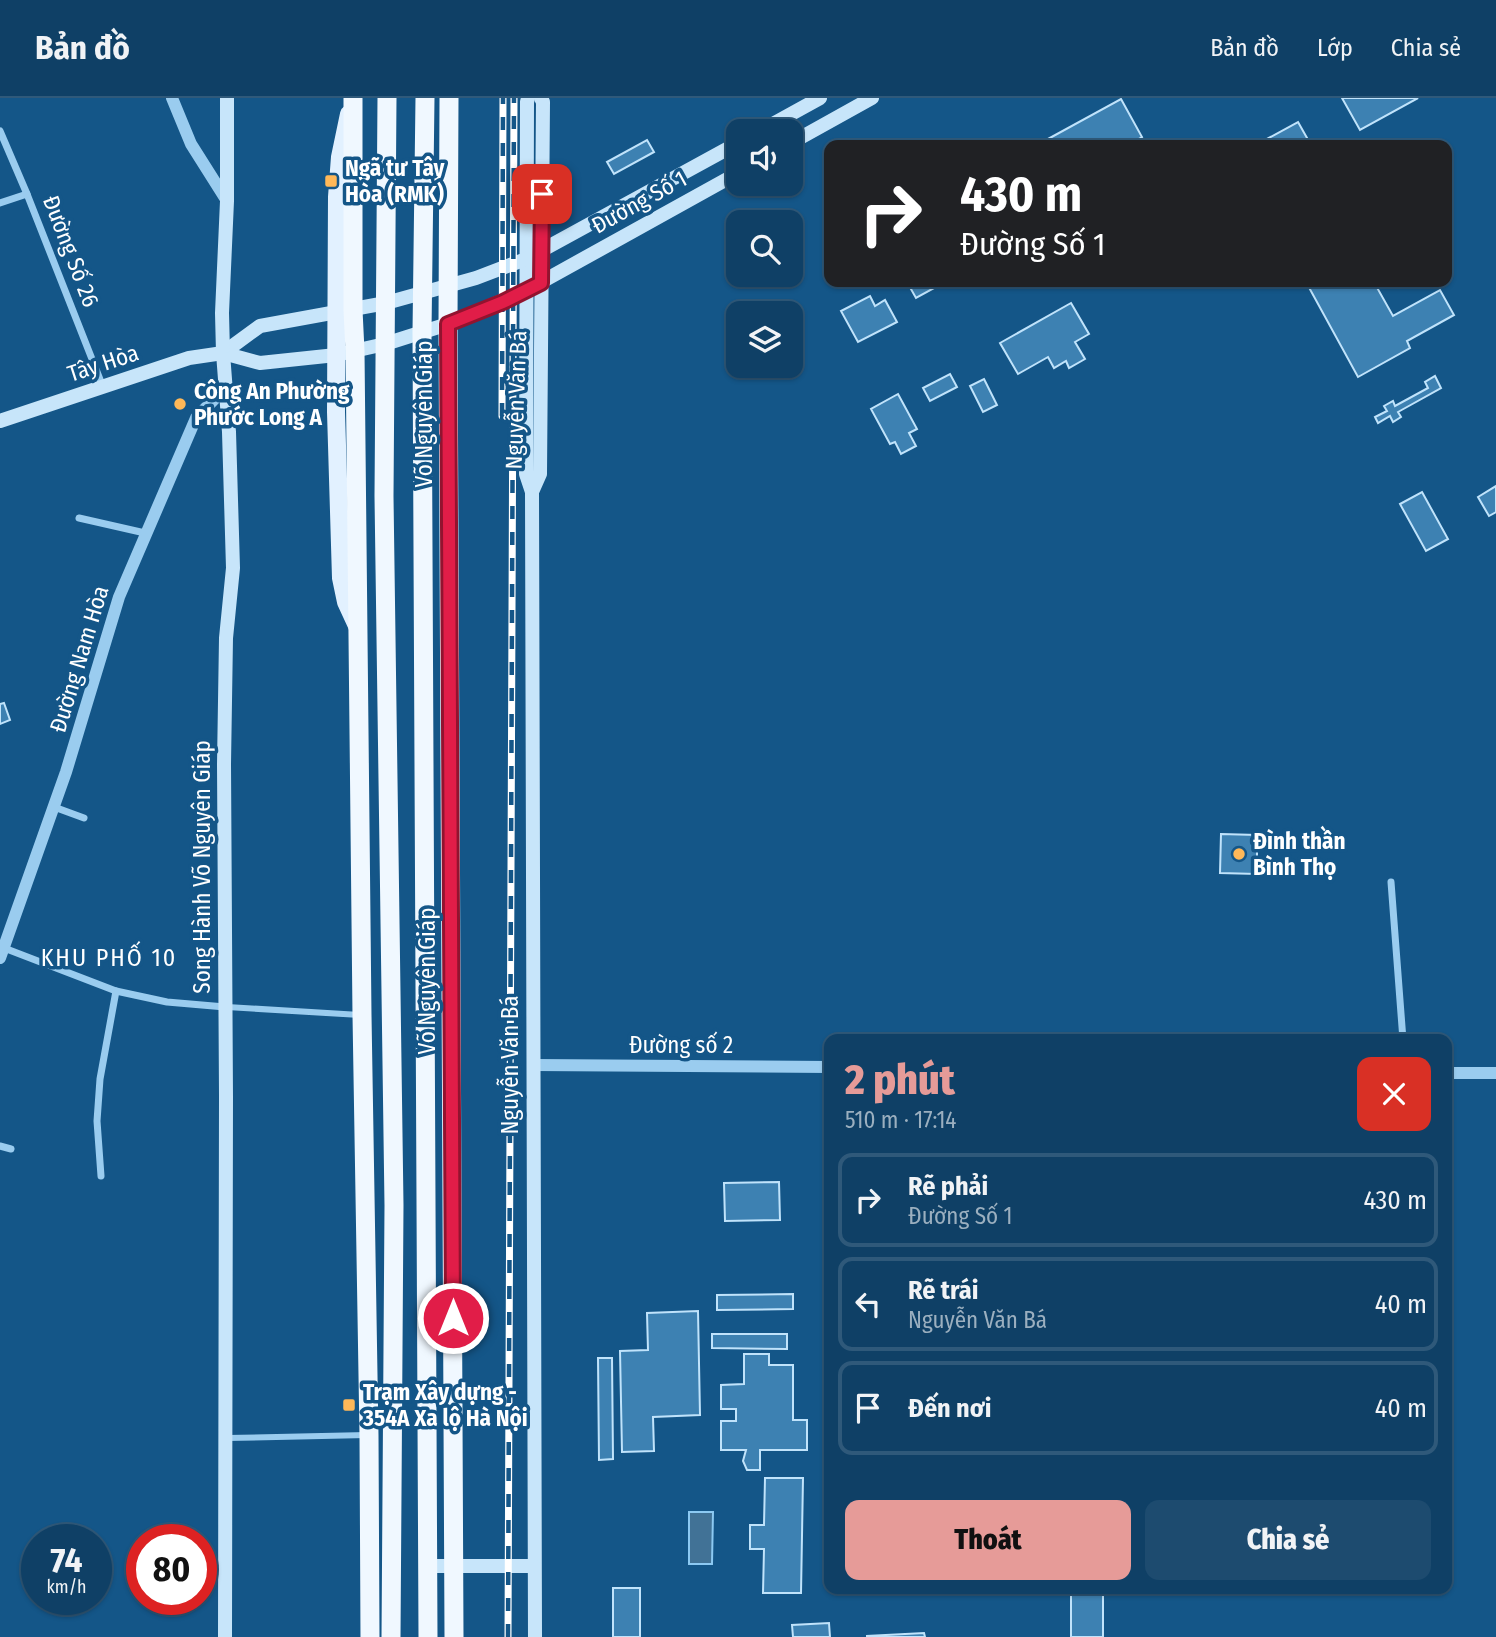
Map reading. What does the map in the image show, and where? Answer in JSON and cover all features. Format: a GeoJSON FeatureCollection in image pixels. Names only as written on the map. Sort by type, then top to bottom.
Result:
{"type":"FeatureCollection","features":[{"type":"Feature","properties":{"kind":"highway"},"geometry":{"type":"LineString","coordinates":[[353,98],[345,312],[357,504],[370,1637]]}},
{"type":"Feature","properties":{"kind":"highway"},"geometry":{"type":"LineString","coordinates":[[386,303],[387,98]]}},
{"type":"Feature","properties":{"kind":"highway"},"geometry":{"type":"LineString","coordinates":[[423,294],[425,98]]}},
{"type":"Feature","properties":{"kind":"highway"},"geometry":{"type":"LineString","coordinates":[[449,98],[449,287]]}},
{"type":"Feature","properties":{"kind":"highway","name":"Võ Nguyên Giáp"},"geometry":{"type":"LineString","coordinates":[[449,287],[454,1637]]}},
{"type":"Feature","properties":{"kind":"highway","name":"Võ Nguyên Giáp"},"geometry":{"type":"LineString","coordinates":[[423,294],[428,1637]]}},
{"type":"Feature","properties":{"kind":"highway","name":"Võ Nguyên Giáp"},"geometry":{"type":"LineString","coordinates":[[386,303],[384,452],[394,1205],[391,1637]]}},
{"type":"Feature","properties":{"kind":"highway"},"geometry":{"type":"LineString","coordinates":[[346,353],[385,382]]}},
{"type":"Feature","properties":{"kind":"highway"},"geometry":{"type":"LineString","coordinates":[[357,504],[384,452]]}},
{"type":"Feature","properties":{"kind":"main road","name":"Song Hành Võ Nguyên Giáp"},"geometry":{"type":"LineString","coordinates":[[225,1637],[224,764],[225,652],[233,568],[222,313],[227,201],[227,98]]}},
{"type":"Feature","properties":{"kind":"main road","name":"Nguyễn Văn Bá"},"geometry":{"type":"LineString","coordinates":[[528,98],[526,474],[532,492],[535,1637]]}},
{"type":"Feature","properties":{"kind":"main road","name":"Nguyễn Văn Bá"},"geometry":{"type":"LineString","coordinates":[[532,492],[540,474],[541,98]]}},
{"type":"Feature","properties":{"kind":"main road"},"geometry":{"type":"LineString","coordinates":[[782,119],[820,98]]}},
{"type":"Feature","properties":{"kind":"main road"},"geometry":{"type":"LineString","coordinates":[[803,136],[872,98]]}},
{"type":"Feature","properties":{"kind":"main road","name":"Đường Số 1"},"geometry":{"type":"LineString","coordinates":[[449,287],[526,259],[726,150]]}},
{"type":"Feature","properties":{"kind":"main road","name":"Đường Số 1"},"geometry":{"type":"LineString","coordinates":[[385,344],[448,324],[527,290],[726,180]]}},
{"type":"Feature","properties":{"kind":"main road","name":"Tây Hòa"},"geometry":{"type":"LineString","coordinates":[[223,353],[260,326],[345,312],[449,287]]}},
{"type":"Feature","properties":{"kind":"main road","name":"Tây Hòa"},"geometry":{"type":"LineString","coordinates":[[0,421],[189,358],[223,353],[260,363],[346,353],[385,344]]}},
{"type":"Feature","properties":{"kind":"main road"},"geometry":{"type":"LineString","coordinates":[[346,353],[336,412],[341,578],[346,602],[358,628]]}},
{"type":"Feature","properties":{"kind":"main road"},"geometry":{"type":"LineString","coordinates":[[427,1566],[534,1566]]}},
{"type":"Feature","properties":{"kind":"street"},"geometry":{"type":"LineString","coordinates":[[172,98],[191,144],[227,201]]}},
{"type":"Feature","properties":{"kind":"street","name":"Đường Số 26"},"geometry":{"type":"LineString","coordinates":[[0,131],[103,387]]}},
{"type":"Feature","properties":{"kind":"street"},"geometry":{"type":"LineString","coordinates":[[0,203],[27,194]]}},
{"type":"Feature","properties":{"kind":"street","name":"Đường Nam Hòa"},"geometry":{"type":"LineString","coordinates":[[2,953],[66,772],[119,597],[196,418],[226,387]]}},
{"type":"Feature","properties":{"kind":"street"},"geometry":{"type":"LineString","coordinates":[[79,518],[145,533]]}},
{"type":"Feature","properties":{"kind":"street"},"geometry":{"type":"LineString","coordinates":[[54,807],[84,818]]}},
{"type":"Feature","properties":{"kind":"street"},"geometry":{"type":"LineString","coordinates":[[1391,883],[1404,1034]]}},
{"type":"Feature","properties":{"kind":"street"},"geometry":{"type":"LineString","coordinates":[[2,953],[116,991],[167,1002],[362,1015]]}},
{"type":"Feature","properties":{"kind":"street"},"geometry":{"type":"LineString","coordinates":[[101,1177],[97,1121],[100,1079],[116,991]]}},
{"type":"Feature","properties":{"kind":"street","name":"Đường số 2"},"geometry":{"type":"LineString","coordinates":[[533,1065],[824,1068]]}},
{"type":"Feature","properties":{"kind":"street"},"geometry":{"type":"LineString","coordinates":[[1452,1073],[1496,1073]]}},
{"type":"Feature","properties":{"kind":"street"},"geometry":{"type":"LineString","coordinates":[[0,1146],[10,1149]]}},
{"type":"Feature","properties":{"kind":"street"},"geometry":{"type":"LineString","coordinates":[[225,1438],[369,1435]]}},
{"type":"Feature","properties":{"kind":"water"},"geometry":{"type":"Polygon","coordinates":[[[689,1512],[713,1512],[712,1564],[689,1564],[689,1512]]]}},
{"type":"Feature","properties":{"kind":"building"},"geometry":{"type":"Polygon","coordinates":[[[1342,98],[1418,98],[1360,130],[1342,98]]]}},
{"type":"Feature","properties":{"kind":"building"},"geometry":{"type":"Polygon","coordinates":[[[1121,99],[1142,137],[1137,140],[1046,140],[1121,99]]]}},
{"type":"Feature","properties":{"kind":"building"},"geometry":{"type":"Polygon","coordinates":[[[1298,122],[1308,140],[1265,140],[1298,122]]]}},
{"type":"Feature","properties":{"kind":"building"},"geometry":{"type":"Polygon","coordinates":[[[647,140],[654,152],[614,174],[607,162],[647,140]]]}},
{"type":"Feature","properties":{"kind":"building"},"geometry":{"type":"Polygon","coordinates":[[[910,287],[936,287],[916,298],[910,287]]]}},
{"type":"Feature","properties":{"kind":"building"},"geometry":{"type":"Polygon","coordinates":[[[1309,287],[1377,287],[1393,316],[1440,290],[1454,315],[1407,341],[1410,348],[1358,377],[1309,287]]]}},
{"type":"Feature","properties":{"kind":"building"},"geometry":{"type":"Polygon","coordinates":[[[870,296],[875,306],[885,300],[897,322],[858,342],[841,311],[870,296]]]}},
{"type":"Feature","properties":{"kind":"building"},"geometry":{"type":"Polygon","coordinates":[[[1071,303],[1089,334],[1075,342],[1085,359],[1069,368],[1066,361],[1054,368],[1048,357],[1018,374],[1000,343],[1071,303]]]}},
{"type":"Feature","properties":{"kind":"building"},"geometry":{"type":"Polygon","coordinates":[[[950,374],[957,387],[930,401],[923,388],[950,374]]]}},
{"type":"Feature","properties":{"kind":"building"},"geometry":{"type":"Polygon","coordinates":[[[1435,376],[1441,388],[1398,412],[1401,417],[1393,422],[1390,416],[1378,423],[1375,417],[1387,411],[1384,406],[1393,401],[1395,406],[1428,388],[1425,382],[1435,376]]]}},
{"type":"Feature","properties":{"kind":"building"},"geometry":{"type":"Polygon","coordinates":[[[984,379],[997,405],[983,412],[970,386],[984,379]]]}},
{"type":"Feature","properties":{"kind":"building"},"geometry":{"type":"Polygon","coordinates":[[[898,394],[917,429],[909,433],[916,446],[901,454],[895,442],[890,444],[871,409],[898,394]]]}},
{"type":"Feature","properties":{"kind":"building"},"geometry":{"type":"Polygon","coordinates":[[[1496,486],[1496,512],[1489,516],[1478,497],[1496,486]]]}},
{"type":"Feature","properties":{"kind":"building"},"geometry":{"type":"Polygon","coordinates":[[[1422,492],[1448,539],[1426,551],[1400,504],[1422,492]]]}},
{"type":"Feature","properties":{"kind":"building"},"geometry":{"type":"Polygon","coordinates":[[[4,703],[10,720],[0,724],[0,704],[4,703]]]}},
{"type":"Feature","properties":{"kind":"building","name":"Đình thần Bình Thọ"},"geometry":{"type":"Polygon","coordinates":[[[1221,834],[1257,835],[1257,874],[1220,873],[1221,834]]]}},
{"type":"Feature","properties":{"kind":"building"},"geometry":{"type":"Polygon","coordinates":[[[779,1182],[780,1220],[725,1221],[724,1183],[779,1182]]]}},
{"type":"Feature","properties":{"kind":"building"},"geometry":{"type":"Polygon","coordinates":[[[793,1294],[793,1309],[717,1310],[717,1295],[793,1294]]]}},
{"type":"Feature","properties":{"kind":"building"},"geometry":{"type":"Polygon","coordinates":[[[698,1311],[700,1415],[653,1417],[654,1451],[622,1452],[620,1351],[648,1350],[647,1313],[698,1311]]]}},
{"type":"Feature","properties":{"kind":"building"},"geometry":{"type":"Polygon","coordinates":[[[712,1334],[787,1334],[787,1349],[712,1348],[712,1334]]]}},
{"type":"Feature","properties":{"kind":"building"},"geometry":{"type":"Polygon","coordinates":[[[744,1354],[769,1354],[769,1365],[793,1365],[793,1420],[807,1420],[807,1450],[760,1450],[760,1470],[747,1470],[743,1461],[746,1450],[721,1450],[721,1421],[736,1421],[736,1409],[721,1409],[721,1385],[744,1384],[744,1354]]]}},
{"type":"Feature","properties":{"kind":"building"},"geometry":{"type":"Polygon","coordinates":[[[598,1358],[612,1358],[613,1459],[599,1460],[598,1358]]]}},
{"type":"Feature","properties":{"kind":"building"},"geometry":{"type":"Polygon","coordinates":[[[765,1478],[803,1478],[801,1593],[763,1593],[764,1549],[750,1549],[750,1525],[764,1525],[765,1478]]]}},
{"type":"Feature","properties":{"kind":"building"},"geometry":{"type":"Polygon","coordinates":[[[613,1588],[640,1588],[640,1637],[613,1637],[613,1588]]]}},
{"type":"Feature","properties":{"kind":"building"},"geometry":{"type":"Polygon","coordinates":[[[1071,1594],[1103,1594],[1103,1637],[1071,1637],[1071,1594]]]}},
{"type":"Feature","properties":{"kind":"building"},"geometry":{"type":"Polygon","coordinates":[[[829,1623],[830,1637],[793,1637],[792,1625],[829,1623]]]}},
{"type":"Feature","properties":{"kind":"building"},"geometry":{"type":"Polygon","coordinates":[[[924,1633],[925,1637],[867,1637],[867,1636],[924,1633]]]}},
{"type":"Feature","properties":{"kind":"railway"},"geometry":{"type":"LineString","coordinates":[[502,416],[503,98]]}},
{"type":"Feature","properties":{"kind":"railway"},"geometry":{"type":"LineString","coordinates":[[508,1637],[514,98]]}},
{"type":"Feature","properties":{"kind":"place","name":"Ngã tư Tây Hòa (RMK)"},"geometry":{"type":"Point","coordinates":[331,181]}},
{"type":"Feature","properties":{"kind":"place","name":"Công An Phường Phước Long A"},"geometry":{"type":"Point","coordinates":[180,404]}},
{"type":"Feature","properties":{"kind":"place","name":"Đình thần Bình Thọ"},"geometry":{"type":"Point","coordinates":[1239,854]}},
{"type":"Feature","properties":{"kind":"place","name":"Trạm Xây dựng - 354A Xa lộ Hà Nội"},"geometry":{"type":"Point","coordinates":[349,1405]}},
{"type":"Feature","properties":{"kind":"district","name":"KHU PHỐ 10"},"geometry":{"type":"Point","coordinates":[109,958]}},
{"type":"Feature","properties":{"kind":"route"},"geometry":{"type":"LineString","coordinates":[[453,1318],[448,324],[541,283],[542,194]]}}]}
